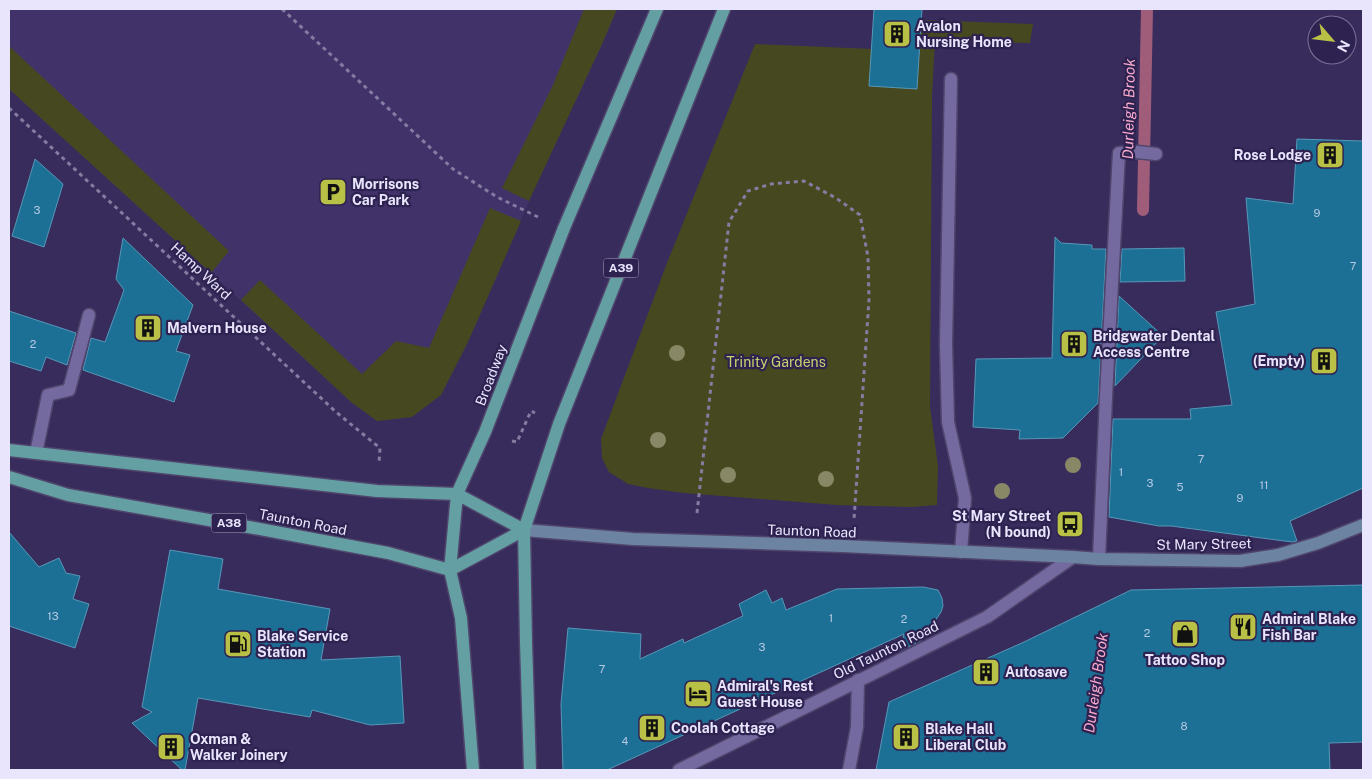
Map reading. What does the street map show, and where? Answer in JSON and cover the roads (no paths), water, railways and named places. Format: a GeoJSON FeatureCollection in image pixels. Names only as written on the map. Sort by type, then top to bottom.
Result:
{"type":"FeatureCollection","features":[{"type":"Feature","properties":{"kind":"main road","name":"Broadway"},"geometry":{"type":"LineString","coordinates":[[473,770],[461,618],[450,570],[457,494],[485,432],[564,228],[657,9]]}},
{"type":"Feature","properties":{"kind":"main road","name":"A39"},"geometry":{"type":"LineString","coordinates":[[524,530],[559,424],[724,9]]}},
{"type":"Feature","properties":{"kind":"main road","name":"Taunton Road"},"geometry":{"type":"LineString","coordinates":[[9,450],[377,491],[457,494],[524,530]]}},
{"type":"Feature","properties":{"kind":"main road","name":"Taunton Road"},"geometry":{"type":"LineString","coordinates":[[9,477],[68,495],[388,553],[450,570]]}},
{"type":"Feature","properties":{"kind":"main road"},"geometry":{"type":"LineString","coordinates":[[450,570],[524,530],[530,770]]}},
{"type":"Feature","properties":{"kind":"street"},"geometry":{"type":"LineString","coordinates":[[951,79],[946,344],[948,422],[964,498],[961,552]]}},
{"type":"Feature","properties":{"kind":"street"},"geometry":{"type":"LineString","coordinates":[[1099,559],[1105,406],[1119,153],[1156,154]]}},
{"type":"Feature","properties":{"kind":"street"},"geometry":{"type":"LineString","coordinates":[[36,453],[48,395],[69,390],[89,316]]}},
{"type":"Feature","properties":{"kind":"street","name":"St Mary Street"},"geometry":{"type":"LineString","coordinates":[[1099,559],[1240,561],[1278,555],[1318,543],[1363,525]]}},
{"type":"Feature","properties":{"kind":"street","name":"Taunton Road"},"geometry":{"type":"LineString","coordinates":[[524,530],[633,539],[1099,559]]}},
{"type":"Feature","properties":{"kind":"street","name":"Old Taunton Road"},"geometry":{"type":"LineString","coordinates":[[679,770],[987,617],[1072,557]]}},
{"type":"Feature","properties":{"kind":"street"},"geometry":{"type":"LineString","coordinates":[[850,770],[857,727],[858,680]]}},
{"type":"Feature","properties":{"kind":"waterway","name":"Durleigh Brook"},"geometry":{"type":"LineString","coordinates":[[1143,210],[1147,9]]}},
{"type":"Feature","properties":{"kind":"place","name":"Avalon Nursing Home"},"geometry":{"type":"Point","coordinates":[897,34]}},
{"type":"Feature","properties":{"kind":"place","name":"Rose Lodge"},"geometry":{"type":"Point","coordinates":[1330,155]}},
{"type":"Feature","properties":{"kind":"place","name":"Morrisons Car Park"},"geometry":{"type":"Point","coordinates":[333,192]}},
{"type":"Feature","properties":{"kind":"place","name":"Malvern House"},"geometry":{"type":"Point","coordinates":[148,328]}},
{"type":"Feature","properties":{"kind":"place","name":"Bridgwater Dental Access Centre"},"geometry":{"type":"Point","coordinates":[1074,344]}},
{"type":"Feature","properties":{"kind":"place","name":"(Empty)"},"geometry":{"type":"Point","coordinates":[1324,361]}},
{"type":"Feature","properties":{"kind":"place","name":"St Mary Street (N bound)"},"geometry":{"type":"Point","coordinates":[1070,524]}},
{"type":"Feature","properties":{"kind":"place","name":"Admiral Blake Fish Bar"},"geometry":{"type":"Point","coordinates":[1243,627]}},
{"type":"Feature","properties":{"kind":"place","name":"Tattoo Shop"},"geometry":{"type":"Point","coordinates":[1185,634]}},
{"type":"Feature","properties":{"kind":"place","name":"Blake Service Station"},"geometry":{"type":"Point","coordinates":[238,644]}},
{"type":"Feature","properties":{"kind":"place","name":"Autosave"},"geometry":{"type":"Point","coordinates":[986,672]}},
{"type":"Feature","properties":{"kind":"place","name":"Admiral's Rest Guest House"},"geometry":{"type":"Point","coordinates":[698,694]}},
{"type":"Feature","properties":{"kind":"place","name":"Coolah Cottage"},"geometry":{"type":"Point","coordinates":[652,728]}},
{"type":"Feature","properties":{"kind":"place","name":"Blake Hall Liberal Club"},"geometry":{"type":"Point","coordinates":[906,737]}},
{"type":"Feature","properties":{"kind":"place","name":"Oxman & Walker Joinery"},"geometry":{"type":"Point","coordinates":[171,747]}},
{"type":"Feature","properties":{"kind":"park label","name":"Trinity Gardens"},"geometry":{"type":"Point","coordinates":[776,362]}}]}
